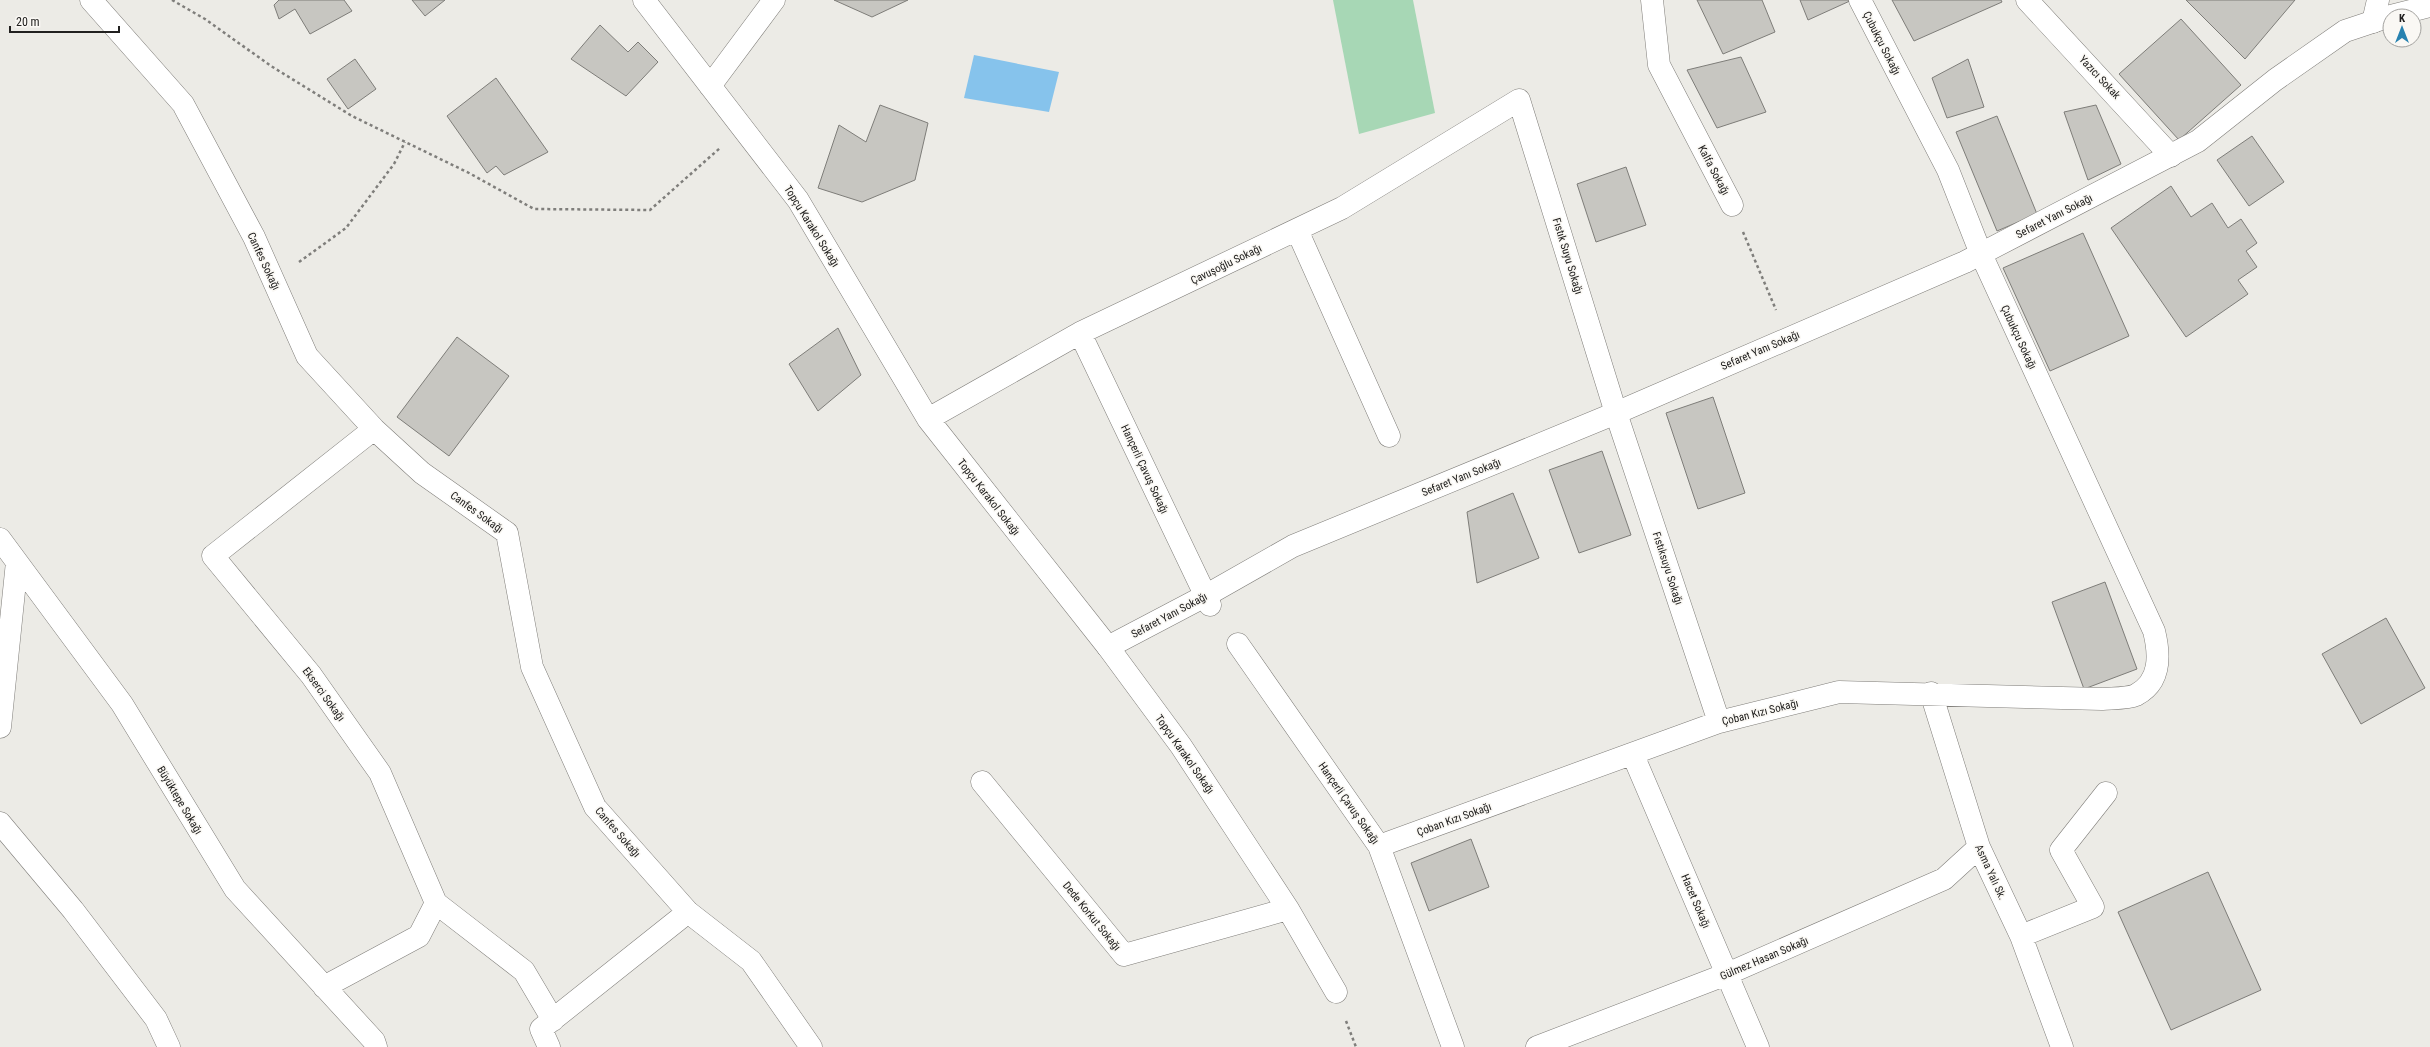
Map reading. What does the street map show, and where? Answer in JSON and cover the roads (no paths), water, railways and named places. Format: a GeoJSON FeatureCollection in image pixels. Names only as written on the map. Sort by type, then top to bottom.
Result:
{"type":"FeatureCollection","features":[{"type":"Feature","properties":{"kind":"street","name":"Canfes Sokağı"},"geometry":{"type":"LineString","coordinates":[[91,0],[183,104],[254,237],[307,356],[374,429],[422,473],[506,533],[532,667],[594,807],[688,912],[751,961],[811,1047]]}},
{"type":"Feature","properties":{"kind":"street","name":"Topçu Karakol Sokağı"},"geometry":{"type":"LineString","coordinates":[[644,0],[798,200],[928,419],[1108,647],[1182,746],[1288,909],[1336,992]]}},
{"type":"Feature","properties":{"kind":"street"},"geometry":{"type":"LineString","coordinates":[[710,86],[774,0]]}},
{"type":"Feature","properties":{"kind":"street","name":"Kalfa Sokağı"},"geometry":{"type":"LineString","coordinates":[[1652,0],[1659,65],[1732,205]]}},
{"type":"Feature","properties":{"kind":"street","name":"Çubukçu Sokağı"},"geometry":{"type":"LineString","coordinates":[[1860,0],[1948,170],[1981,254],[2154,632],[2159,652],[2155,678]]}},
{"type":"Feature","properties":{"kind":"street","name":"Yazıcı Sokak"},"geometry":{"type":"LineString","coordinates":[[2027,0],[2171,156]]}},
{"type":"Feature","properties":{"kind":"street"},"geometry":{"type":"LineString","coordinates":[[2378,0],[2382,10]]}},
{"type":"Feature","properties":{"kind":"street","name":"Sefaret Yanı Sokağı"},"geometry":{"type":"LineString","coordinates":[[1108,647],[1208,601],[1293,546],[1616,413],[1981,254],[2198,141],[2275,80],[2345,31],[2382,19]]}},
{"type":"Feature","properties":{"kind":"street","name":"Çavuşoğlu Sokağı"},"geometry":{"type":"LineString","coordinates":[[928,419],[1080,333],[1342,208],[1519,100]]}},
{"type":"Feature","properties":{"kind":"street","name":"Fıstık Suyu Sokağı"},"geometry":{"type":"LineString","coordinates":[[1519,100],[1616,413]]}},
{"type":"Feature","properties":{"kind":"street"},"geometry":{"type":"LineString","coordinates":[[1297,230],[1389,436]]}},
{"type":"Feature","properties":{"kind":"street","name":"Hançerli Çavuş Sokağı"},"geometry":{"type":"LineString","coordinates":[[1080,333],[1208,601]]}},
{"type":"Feature","properties":{"kind":"street","name":"Fıstıksuyu Sokağı"},"geometry":{"type":"LineString","coordinates":[[1616,413],[1719,722]]}},
{"type":"Feature","properties":{"kind":"street","name":"Ekserci Sokağı"},"geometry":{"type":"LineString","coordinates":[[374,429],[213,556],[311,675],[380,773],[436,903]]}},
{"type":"Feature","properties":{"kind":"street","name":"Büyüktepe Sokağı"},"geometry":{"type":"LineString","coordinates":[[0,539],[122,704],[235,889],[376,1047]]}},
{"type":"Feature","properties":{"kind":"street"},"geometry":{"type":"LineString","coordinates":[[0,727],[17,562]]}},
{"type":"Feature","properties":{"kind":"street","name":"Hançerli Çavuş Sokağı"},"geometry":{"type":"LineString","coordinates":[[1238,644],[1379,846],[1453,1047]]}},
{"type":"Feature","properties":{"kind":"street","name":"Çoban Kızı Sokağı"},"geometry":{"type":"LineString","coordinates":[[1379,846],[1633,755],[1719,722],[1839,692],[1931,693],[2102,699],[2135,695],[2155,678]]}},
{"type":"Feature","properties":{"kind":"street","name":"Asma Yalı Sk."},"geometry":{"type":"LineString","coordinates":[[1931,693],[1979,847],[2021,936],[2062,1047]]}},
{"type":"Feature","properties":{"kind":"street","name":"Hacet Sokağı"},"geometry":{"type":"LineString","coordinates":[[1633,755],[1758,1047]]}},
{"type":"Feature","properties":{"kind":"street","name":"Dede Korkut Sokağı"},"geometry":{"type":"LineString","coordinates":[[982,782],[1124,955],[1288,909]]}},
{"type":"Feature","properties":{"kind":"street"},"geometry":{"type":"LineString","coordinates":[[2021,936],[2093,907],[2061,850],[2106,793]]}},
{"type":"Feature","properties":{"kind":"street"},"geometry":{"type":"LineString","coordinates":[[0,823],[73,910],[156,1019],[169,1047]]}},
{"type":"Feature","properties":{"kind":"street","name":"Gülmez Hasan Sokağı"},"geometry":{"type":"LineString","coordinates":[[1537,1047],[1727,974],[1944,879],[1979,847]]}},
{"type":"Feature","properties":{"kind":"street"},"geometry":{"type":"LineString","coordinates":[[324,987],[419,936],[436,903],[524,971],[553,1020]]}},
{"type":"Feature","properties":{"kind":"street"},"geometry":{"type":"LineString","coordinates":[[549,1047],[541,1029],[688,912]]}},
{"type":"Feature","properties":{"kind":"water"},"geometry":{"type":"Polygon","coordinates":[[[974,55],[1059,72],[1049,112],[964,98],[974,55]]]}}]}
